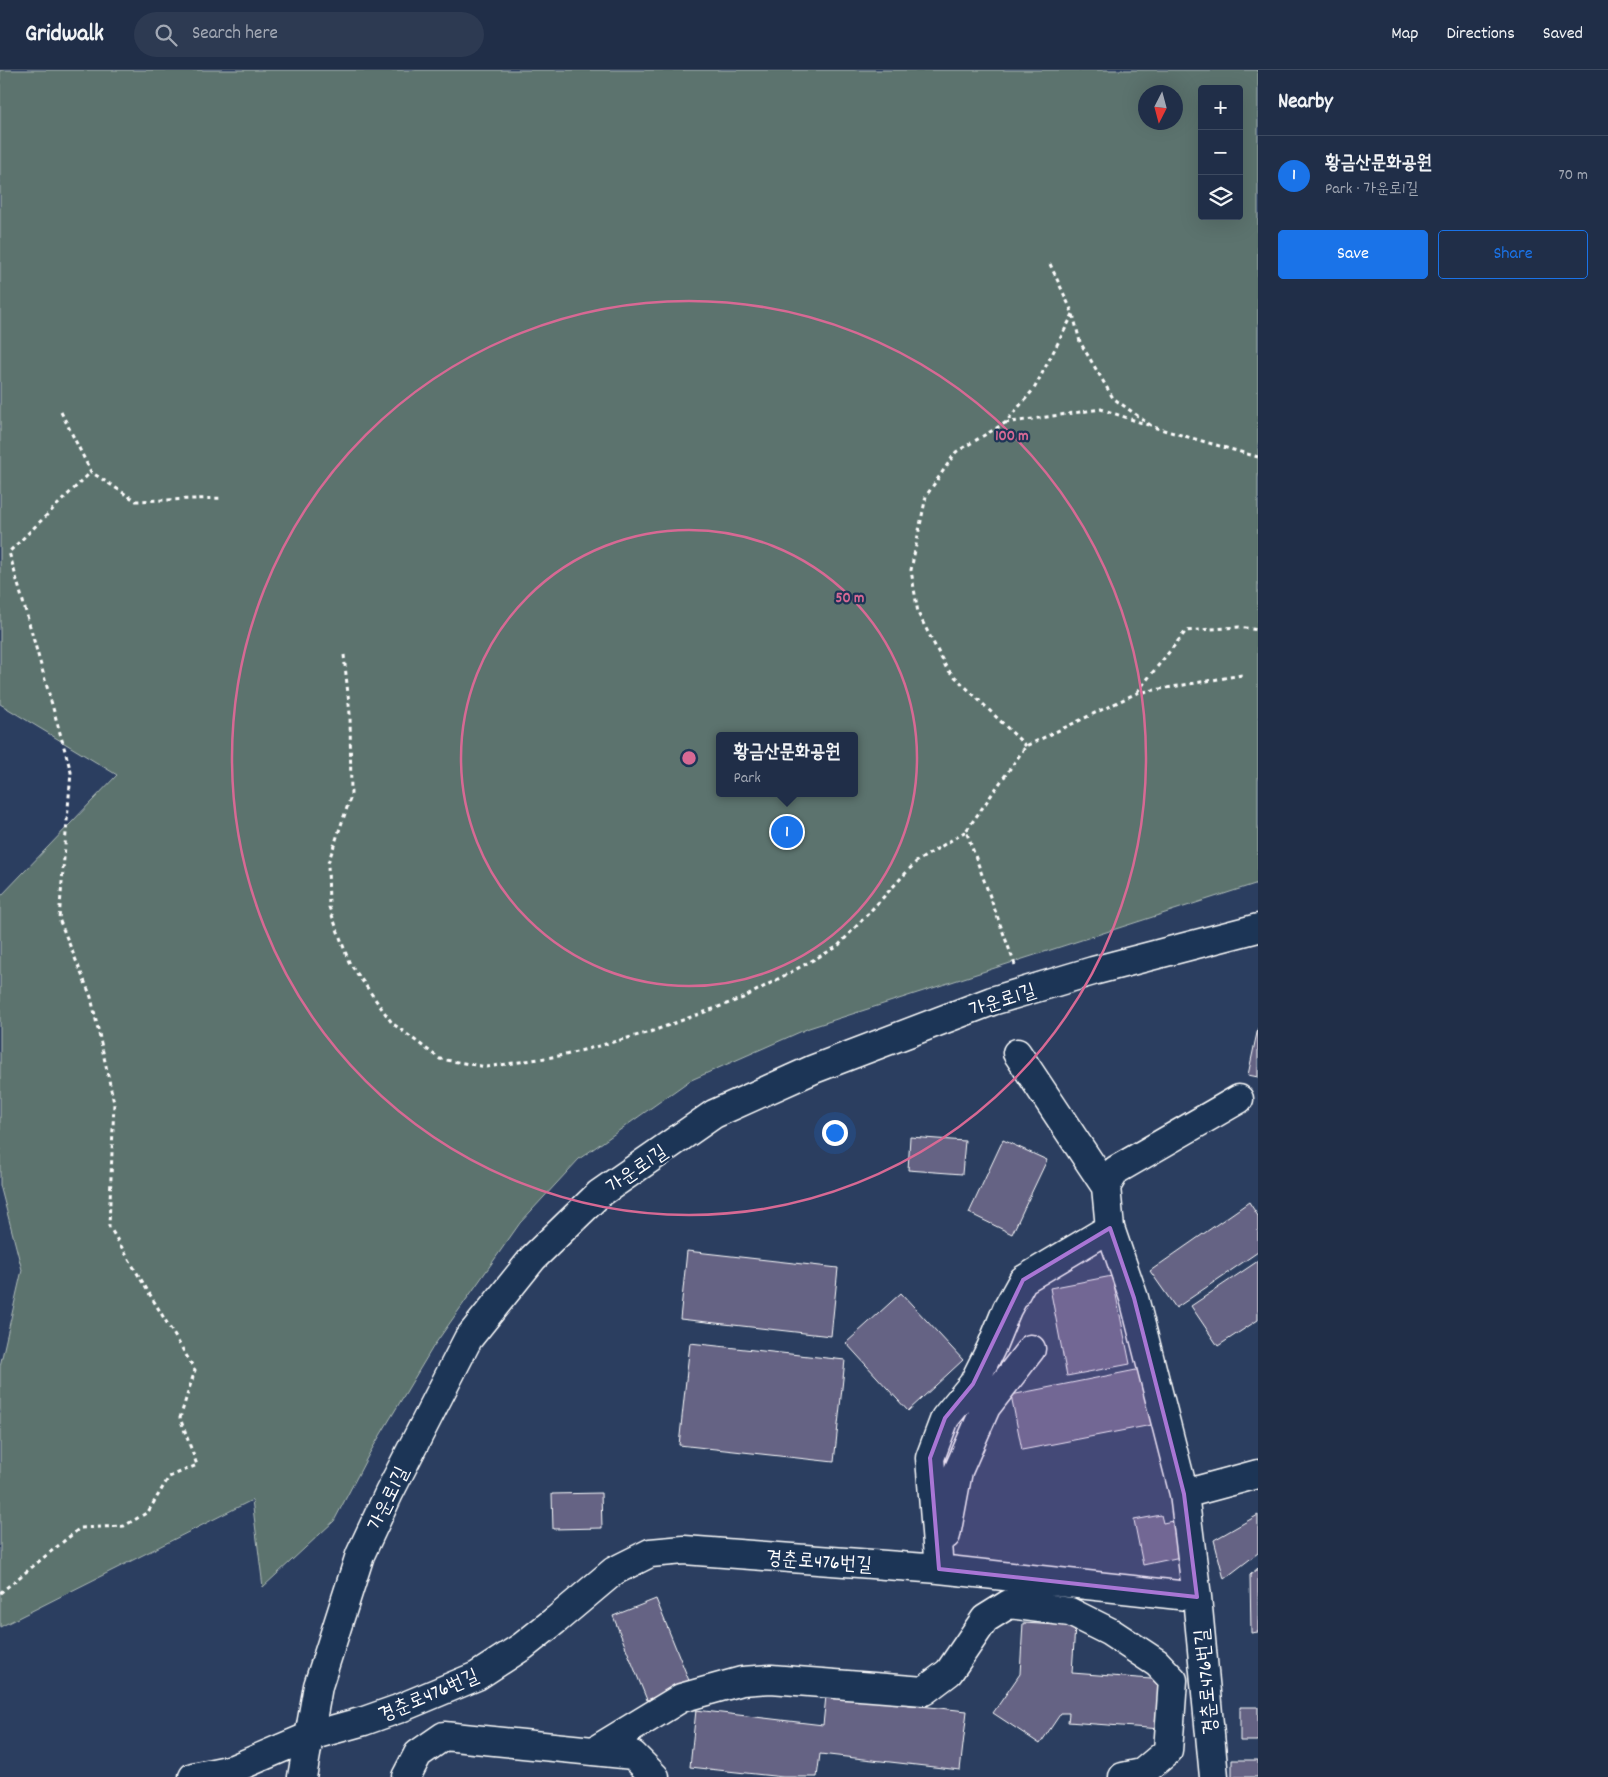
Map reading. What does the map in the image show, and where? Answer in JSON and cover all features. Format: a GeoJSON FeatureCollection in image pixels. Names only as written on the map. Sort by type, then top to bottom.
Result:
{"type":"FeatureCollection","features":[{"type":"Feature","properties":{"kind":"street","name":"가운로1길"},"geometry":{"type":"LineString","coordinates":[[302,1777],[318,1686],[357,1565],[389,1493],[468,1340],[533,1258],[598,1194],[714,1114],[823,1065],[992,1001],[1093,971],[1258,928]]}},
{"type":"Feature","properties":{"kind":"street"},"geometry":{"type":"LineString","coordinates":[[1017,1053],[1106,1187],[1110,1228],[1134,1298],[1184,1494],[1198,1597]]}},
{"type":"Feature","properties":{"kind":"street"},"geometry":{"type":"LineString","coordinates":[[1106,1187],[1116,1170],[1239,1099]]}},
{"type":"Feature","properties":{"kind":"street"},"geometry":{"type":"LineString","coordinates":[[939,1569],[930,1458],[946,1418],[973,1384],[1023,1280],[1110,1228]]}},
{"type":"Feature","properties":{"kind":"street"},"geometry":{"type":"LineString","coordinates":[[939,1569],[958,1471],[986,1407],[1031,1349]]}},
{"type":"Feature","properties":{"kind":"street"},"geometry":{"type":"LineString","coordinates":[[1184,1494],[1258,1474]]}},
{"type":"Feature","properties":{"kind":"street","name":"경춘로476번길"},"geometry":{"type":"LineString","coordinates":[[193,1777],[233,1769],[310,1736],[398,1709],[476,1676],[524,1646],[614,1571],[650,1553],[684,1550],[939,1569],[1198,1597],[1214,1777]]}},
{"type":"Feature","properties":{"kind":"street"},"geometry":{"type":"LineString","coordinates":[[594,1751],[681,1698],[742,1681],[771,1679],[924,1691],[949,1672],[985,1618],[1010,1604],[1070,1612],[1110,1632],[1156,1662],[1173,1680],[1168,1751],[1142,1773],[1123,1777]]}},
{"type":"Feature","properties":{"kind":"street"},"geometry":{"type":"LineString","coordinates":[[406,1777],[418,1754],[444,1736],[633,1755],[655,1777]]}},
{"type":"Feature","properties":{"kind":"path"},"geometry":{"type":"LineString","coordinates":[[1050,264],[1073,314],[1080,342],[1113,398],[1153,426]]}},
{"type":"Feature","properties":{"kind":"path"},"geometry":{"type":"LineString","coordinates":[[1026,746],[947,669],[918,613],[911,570],[926,496],[956,452],[1005,423],[1034,388],[1073,314]]}},
{"type":"Feature","properties":{"kind":"path"},"geometry":{"type":"LineString","coordinates":[[1005,423],[1101,409],[1258,457]]}},
{"type":"Feature","properties":{"kind":"path"},"geometry":{"type":"LineString","coordinates":[[61,412],[91,472],[136,500],[223,498]]}},
{"type":"Feature","properties":{"kind":"path"},"geometry":{"type":"LineString","coordinates":[[0,1593],[80,1528],[124,1526],[148,1512],[170,1477],[197,1465],[180,1418],[195,1370],[110,1226],[114,1102],[92,997],[59,919],[71,772],[9,552],[91,472]]}},
{"type":"Feature","properties":{"kind":"path"},"geometry":{"type":"LineString","coordinates":[[1137,693],[1186,631],[1239,627],[1258,630]]}},
{"type":"Feature","properties":{"kind":"path"},"geometry":{"type":"LineString","coordinates":[[344,655],[350,714],[351,796],[328,863],[329,908],[349,962],[392,1023],[440,1059],[487,1067],[564,1055],[650,1032],[743,998],[837,947],[916,862],[966,831],[1026,746],[1137,693],[1242,675]]}},
{"type":"Feature","properties":{"kind":"path"},"geometry":{"type":"LineString","coordinates":[[966,831],[1025,991]]}},
{"type":"Feature","properties":{"kind":"highlighted area"},"geometry":{"type":"Polygon","coordinates":[[[1110,1228],[1134,1298],[1184,1494],[1197,1597],[939,1569],[930,1458],[945,1418],[973,1384],[1023,1280],[1110,1228]]]}},
{"type":"Feature","properties":{"kind":"green space"},"geometry":{"type":"Polygon","coordinates":[[[0,70],[1258,70],[1258,883],[809,1028],[689,1081],[579,1159],[520,1223],[433,1347],[369,1454],[334,1521],[263,1587],[252,1500],[0,1627],[0,1366],[22,1270],[0,1185],[0,897],[117,775],[0,704],[0,70]]]}},
{"type":"Feature","properties":{"kind":"building"},"geometry":{"type":"Polygon","coordinates":[[[1258,1028],[1258,1077],[1248,1075],[1258,1028]]]}},
{"type":"Feature","properties":{"kind":"building"},"geometry":{"type":"Polygon","coordinates":[[[910,1137],[965,1141],[962,1174],[908,1170],[910,1137]]]}},
{"type":"Feature","properties":{"kind":"building"},"geometry":{"type":"Polygon","coordinates":[[[1003,1140],[1047,1160],[1012,1234],[969,1213],[1003,1140]]]}},
{"type":"Feature","properties":{"kind":"building"},"geometry":{"type":"Polygon","coordinates":[[[1249,1202],[1258,1216],[1258,1252],[1176,1308],[1150,1271],[1249,1202]]]}},
{"type":"Feature","properties":{"kind":"building"},"geometry":{"type":"Polygon","coordinates":[[[687,1251],[838,1268],[831,1336],[680,1319],[687,1251]]]}},
{"type":"Feature","properties":{"kind":"building"},"geometry":{"type":"Polygon","coordinates":[[[1258,1261],[1258,1320],[1218,1346],[1191,1306],[1258,1261]]]}},
{"type":"Feature","properties":{"kind":"building"},"geometry":{"type":"Polygon","coordinates":[[[1112,1276],[1130,1364],[1067,1376],[1050,1288],[1112,1276]]]}},
{"type":"Feature","properties":{"kind":"building"},"geometry":{"type":"Polygon","coordinates":[[[901,1293],[963,1360],[908,1411],[846,1343],[901,1293]]]}},
{"type":"Feature","properties":{"kind":"building"},"geometry":{"type":"Polygon","coordinates":[[[690,1343],[845,1360],[834,1462],[679,1445],[690,1343]]]}},
{"type":"Feature","properties":{"kind":"building"},"geometry":{"type":"Polygon","coordinates":[[[1151,1367],[1162,1423],[1022,1450],[1011,1395],[1151,1367]]]}},
{"type":"Feature","properties":{"kind":"building"},"geometry":{"type":"Polygon","coordinates":[[[601,1493],[602,1528],[553,1529],[552,1494],[601,1493]]]}},
{"type":"Feature","properties":{"kind":"building"},"geometry":{"type":"Polygon","coordinates":[[[1161,1515],[1163,1523],[1182,1519],[1190,1555],[1143,1565],[1134,1520],[1161,1515]]]}},
{"type":"Feature","properties":{"kind":"building"},"geometry":{"type":"Polygon","coordinates":[[[1258,1515],[1258,1553],[1224,1579],[1214,1540],[1258,1515]]]}},
{"type":"Feature","properties":{"kind":"building"},"geometry":{"type":"Polygon","coordinates":[[[1258,1568],[1258,1632],[1251,1633],[1250,1575],[1258,1568]]]}},
{"type":"Feature","properties":{"kind":"building"},"geometry":{"type":"Polygon","coordinates":[[[656,1599],[690,1683],[647,1700],[613,1616],[656,1599]]]}},
{"type":"Feature","properties":{"kind":"building"},"geometry":{"type":"Polygon","coordinates":[[[1023,1623],[1075,1626],[1072,1673],[1164,1680],[1161,1729],[1068,1722],[1069,1713],[1061,1713],[1040,1744],[993,1713],[1020,1674],[1023,1623]]]}},
{"type":"Feature","properties":{"kind":"building"},"geometry":{"type":"Polygon","coordinates":[[[826,1696],[967,1711],[960,1770],[820,1754],[817,1777],[783,1777],[690,1767],[696,1710],[823,1725],[826,1696]]]}},
{"type":"Feature","properties":{"kind":"building"},"geometry":{"type":"Polygon","coordinates":[[[1240,1707],[1258,1707],[1258,1741],[1240,1741],[1240,1707]]]}},
{"type":"Feature","properties":{"kind":"building"},"geometry":{"type":"Polygon","coordinates":[[[1232,1760],[1258,1760],[1258,1777],[1232,1777],[1232,1760]]]}},
{"type":"Feature","properties":{"kind":"place","name":"황금산문화공원"},"geometry":{"type":"Point","coordinates":[787,832]}}]}
